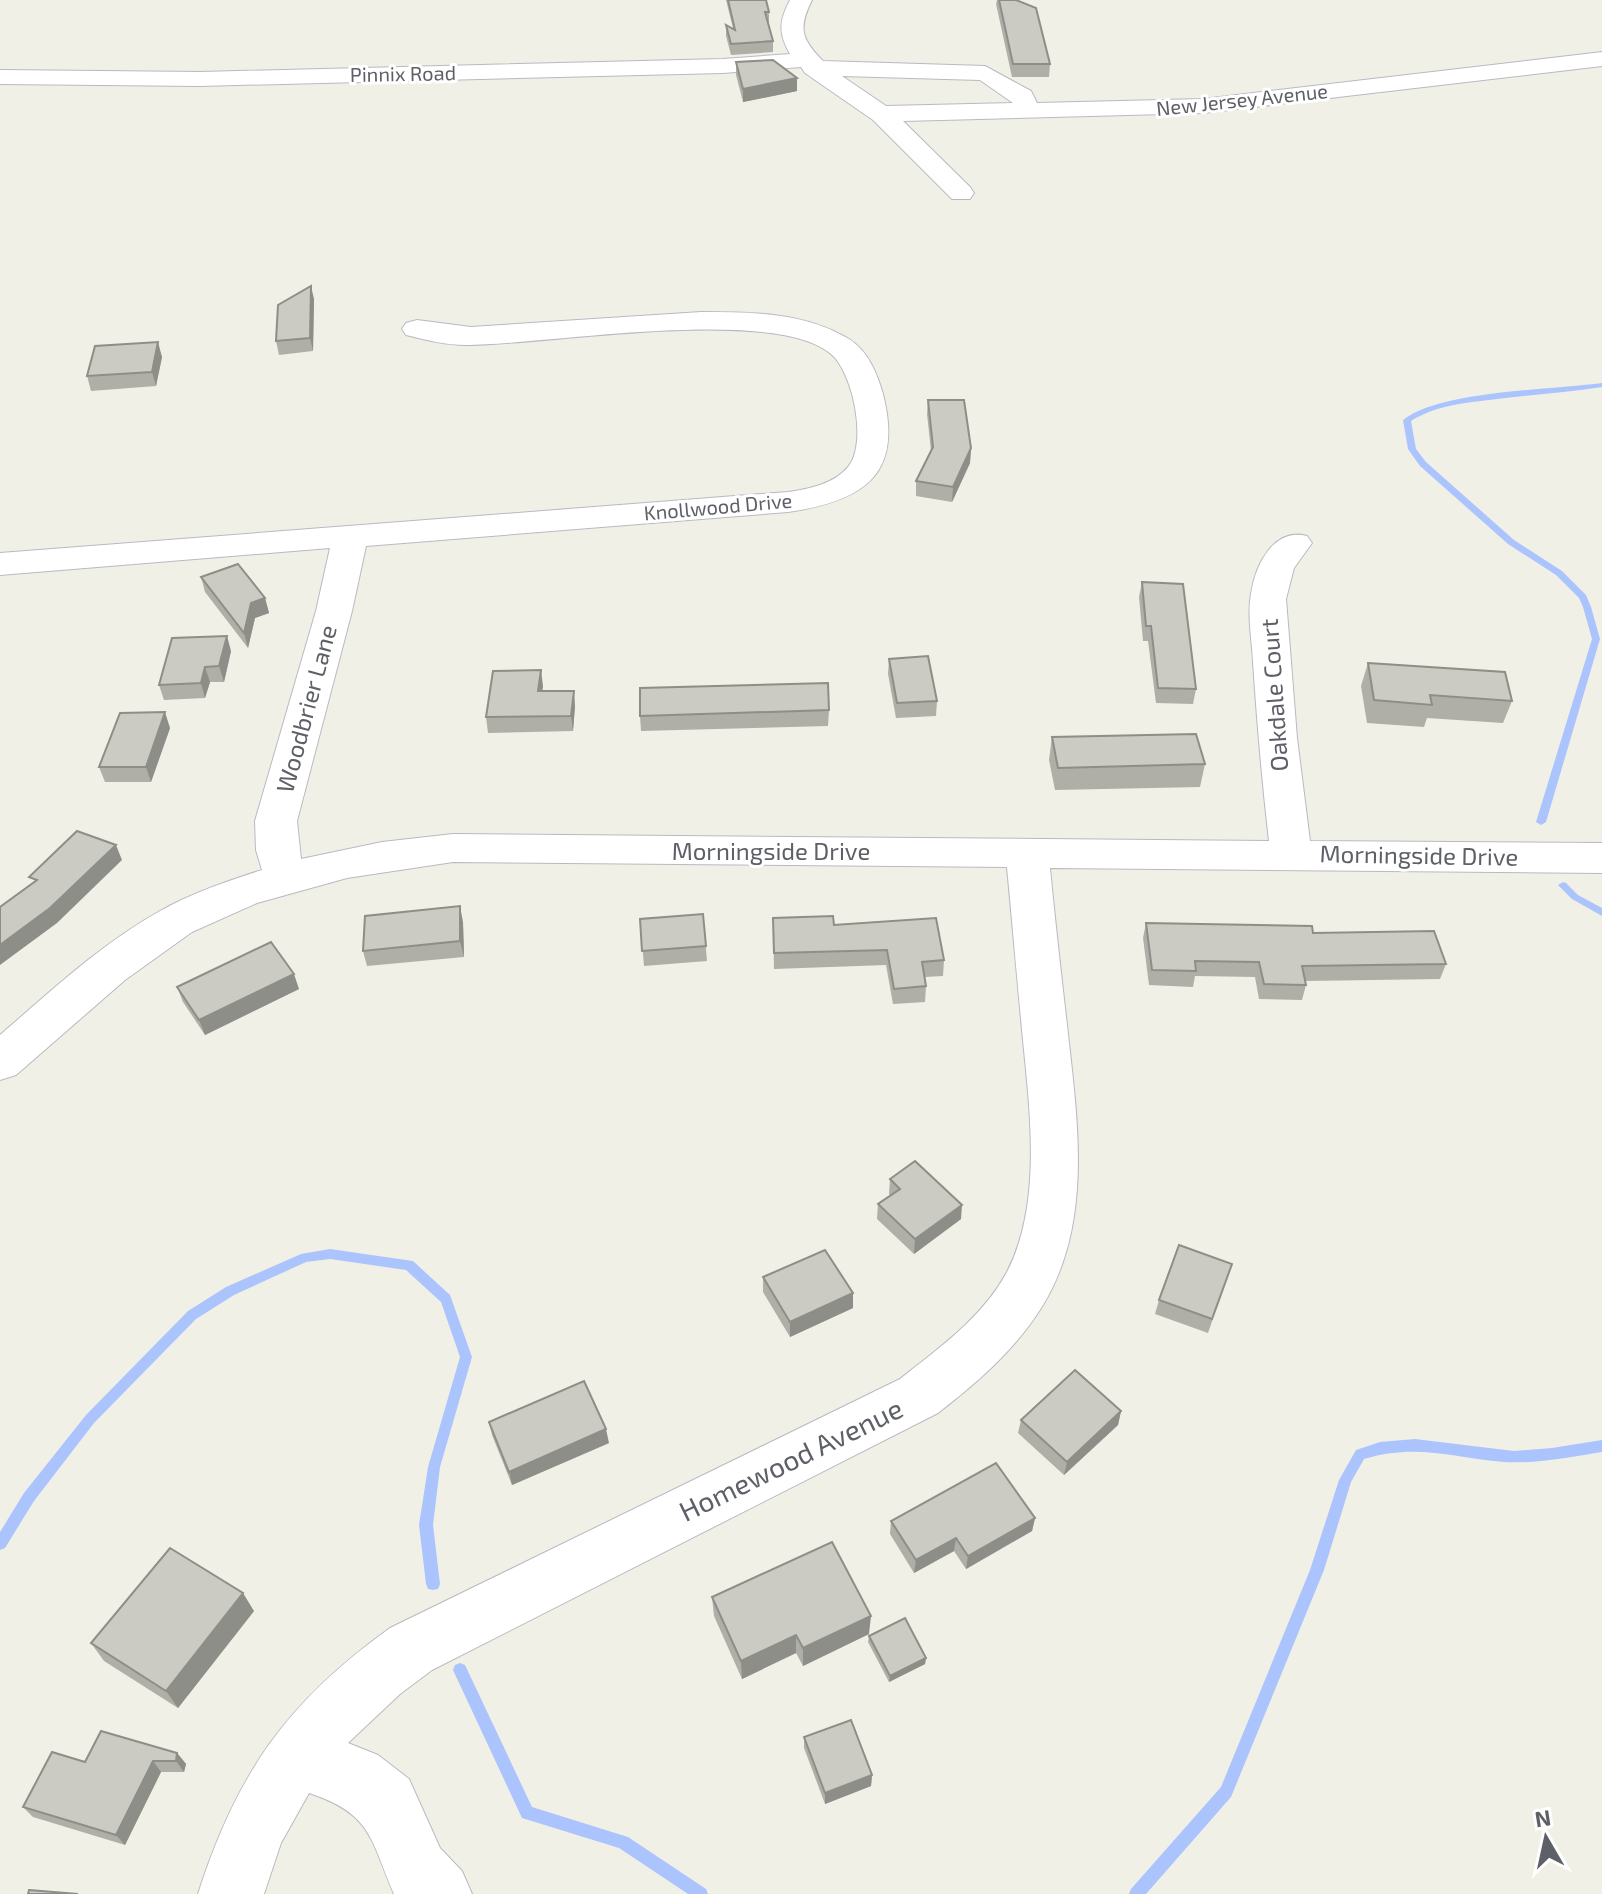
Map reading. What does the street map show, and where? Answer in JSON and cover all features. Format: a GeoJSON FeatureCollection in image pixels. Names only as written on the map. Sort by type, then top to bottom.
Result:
{"type":"FeatureCollection","features":[{"type":"Feature","properties":{"kind":"street"},"geometry":{"type":"LineString","coordinates":[[801,0],[792,18],[792,28],[810,64],[881,114],[961,193]]}},
{"type":"Feature","properties":{"kind":"street","name":"New Jersey Avenue"},"geometry":{"type":"LineString","coordinates":[[881,114],[1203,106],[1602,59]]}},
{"type":"Feature","properties":{"kind":"street","name":"Pinnix Road"},"geometry":{"type":"LineString","coordinates":[[0,77],[200,79],[810,64],[985,73],[1022,96],[1029,111]]}},
{"type":"Feature","properties":{"kind":"street","name":"Knollwood Drive"},"geometry":{"type":"LineString","coordinates":[[0,564],[788,502],[812,498],[852,482],[871,458],[869,390],[865,375],[841,348],[803,329],[779,323],[728,320],[467,337],[417,329]]}},
{"type":"Feature","properties":{"kind":"street","name":"Woodbrier Lane"},"geometry":{"type":"LineString","coordinates":[[286,880],[277,850],[276,821],[334,611],[350,537]]}},
{"type":"Feature","properties":{"kind":"street","name":"Oakdale Court"},"geometry":{"type":"LineString","coordinates":[[1291,854],[1277,738],[1268,599],[1270,578],[1279,560],[1295,543]]}},
{"type":"Feature","properties":{"kind":"street","name":"Morningside Drive"},"geometry":{"type":"LineString","coordinates":[[0,1062],[137,947],[175,923],[216,902],[286,880],[384,856],[453,848],[1602,858]]}},
{"type":"Feature","properties":{"kind":"street","name":"Homewood Avenue"},"geometry":{"type":"LineString","coordinates":[[231,1894],[243,1850],[273,1790],[335,1710],[385,1667],[411,1649],[919,1396],[958,1368],[996,1331],[1025,1289],[1045,1246],[1054,1200],[1054,1131],[1027,854]]}},
{"type":"Feature","properties":{"kind":"street"},"geometry":{"type":"LineString","coordinates":[[296,1757],[356,1777],[387,1801],[417,1871],[439,1894]]}},
{"type":"Feature","properties":{"kind":"building"},"geometry":{"type":"Polygon","coordinates":[[[728,0],[766,0],[769,12],[765,12],[773,41],[731,44],[726,25],[735,30],[728,0]]]}},
{"type":"Feature","properties":{"kind":"building"},"geometry":{"type":"Polygon","coordinates":[[[999,0],[1016,0],[1036,8],[1050,64],[1013,64],[999,0]]]}},
{"type":"Feature","properties":{"kind":"building"},"geometry":{"type":"Polygon","coordinates":[[[773,60],[797,78],[743,89],[736,62],[773,60]]]}},
{"type":"Feature","properties":{"kind":"building"},"geometry":{"type":"Polygon","coordinates":[[[311,286],[310,338],[276,341],[278,305],[311,286]]]}},
{"type":"Feature","properties":{"kind":"building"},"geometry":{"type":"Polygon","coordinates":[[[158,342],[152,372],[87,376],[95,346],[158,342]]]}},
{"type":"Feature","properties":{"kind":"building"},"geometry":{"type":"Polygon","coordinates":[[[928,400],[964,400],[971,448],[953,487],[916,481],[933,447],[928,400]]]}},
{"type":"Feature","properties":{"kind":"building"},"geometry":{"type":"Polygon","coordinates":[[[238,564],[265,598],[251,603],[244,633],[201,577],[238,564]]]}},
{"type":"Feature","properties":{"kind":"building"},"geometry":{"type":"Polygon","coordinates":[[[1142,582],[1183,584],[1196,689],[1158,688],[1151,626],[1146,626],[1142,582]]]}},
{"type":"Feature","properties":{"kind":"building"},"geometry":{"type":"Polygon","coordinates":[[[227,636],[219,666],[205,667],[201,683],[159,685],[172,638],[227,636]]]}},
{"type":"Feature","properties":{"kind":"building"},"geometry":{"type":"Polygon","coordinates":[[[928,656],[937,701],[897,703],[889,659],[928,656]]]}},
{"type":"Feature","properties":{"kind":"building"},"geometry":{"type":"Polygon","coordinates":[[[1368,663],[1505,672],[1512,701],[1430,695],[1432,705],[1374,700],[1368,663]]]}},
{"type":"Feature","properties":{"kind":"building"},"geometry":{"type":"Polygon","coordinates":[[[541,670],[538,691],[574,691],[571,716],[486,717],[493,671],[541,670]]]}},
{"type":"Feature","properties":{"kind":"building"},"geometry":{"type":"Polygon","coordinates":[[[828,683],[829,710],[640,716],[640,688],[828,683]]]}},
{"type":"Feature","properties":{"kind":"building"},"geometry":{"type":"Polygon","coordinates":[[[165,712],[146,767],[99,767],[120,713],[165,712]]]}},
{"type":"Feature","properties":{"kind":"building"},"geometry":{"type":"Polygon","coordinates":[[[1196,734],[1205,764],[1058,768],[1052,737],[1196,734]]]}},
{"type":"Feature","properties":{"kind":"building"},"geometry":{"type":"Polygon","coordinates":[[[77,831],[116,845],[50,908],[0,945],[0,907],[37,880],[29,877],[77,831]]]}},
{"type":"Feature","properties":{"kind":"building"},"geometry":{"type":"Polygon","coordinates":[[[460,906],[460,941],[363,951],[365,916],[460,906]]]}},
{"type":"Feature","properties":{"kind":"building"},"geometry":{"type":"Polygon","coordinates":[[[703,914],[706,946],[642,951],[640,919],[703,914]]]}},
{"type":"Feature","properties":{"kind":"building"},"geometry":{"type":"Polygon","coordinates":[[[833,916],[834,925],[936,918],[944,960],[922,962],[926,986],[894,989],[887,950],[774,953],[773,918],[833,916]]]}},
{"type":"Feature","properties":{"kind":"building"},"geometry":{"type":"Polygon","coordinates":[[[1146,923],[1312,926],[1313,933],[1434,931],[1446,964],[1302,966],[1306,985],[1264,984],[1259,962],[1195,961],[1196,971],[1152,970],[1146,923]]]}},
{"type":"Feature","properties":{"kind":"building"},"geometry":{"type":"Polygon","coordinates":[[[271,942],[294,974],[199,1020],[177,987],[271,942]]]}},
{"type":"Feature","properties":{"kind":"building"},"geometry":{"type":"Polygon","coordinates":[[[915,1161],[962,1205],[915,1239],[878,1204],[900,1189],[890,1179],[915,1161]]]}},
{"type":"Feature","properties":{"kind":"building"},"geometry":{"type":"Polygon","coordinates":[[[1179,1245],[1232,1264],[1212,1319],[1159,1300],[1179,1245]]]}},
{"type":"Feature","properties":{"kind":"building"},"geometry":{"type":"Polygon","coordinates":[[[825,1250],[853,1293],[790,1322],[763,1277],[825,1250]]]}},
{"type":"Feature","properties":{"kind":"building"},"geometry":{"type":"Polygon","coordinates":[[[1075,1370],[1121,1411],[1067,1462],[1021,1420],[1075,1370]]]}},
{"type":"Feature","properties":{"kind":"building"},"geometry":{"type":"Polygon","coordinates":[[[584,1381],[606,1429],[509,1472],[489,1422],[584,1381]]]}},
{"type":"Feature","properties":{"kind":"building"},"geometry":{"type":"Polygon","coordinates":[[[996,1463],[1035,1518],[968,1556],[956,1538],[916,1560],[891,1521],[996,1463]]]}},
{"type":"Feature","properties":{"kind":"building"},"geometry":{"type":"Polygon","coordinates":[[[832,1542],[871,1616],[803,1648],[796,1635],[741,1661],[712,1597],[832,1542]]]}},
{"type":"Feature","properties":{"kind":"building"},"geometry":{"type":"Polygon","coordinates":[[[170,1548],[243,1593],[166,1691],[91,1643],[170,1548]]]}},
{"type":"Feature","properties":{"kind":"building"},"geometry":{"type":"Polygon","coordinates":[[[905,1618],[926,1658],[890,1676],[869,1636],[905,1618]]]}},
{"type":"Feature","properties":{"kind":"building"},"geometry":{"type":"Polygon","coordinates":[[[851,1720],[872,1775],[825,1793],[804,1737],[851,1720]]]}},
{"type":"Feature","properties":{"kind":"building"},"geometry":{"type":"Polygon","coordinates":[[[101,1731],[177,1753],[176,1761],[153,1761],[116,1835],[23,1807],[52,1752],[85,1762],[101,1731]]]}},
{"type":"Feature","properties":{"kind":"building"},"geometry":{"type":"Polygon","coordinates":[[[29,1890],[78,1894],[28,1894],[29,1890]]]}},
{"type":"Feature","properties":{"kind":"waterway"},"geometry":{"type":"LineString","coordinates":[[1541,822],[1596,639],[1587,607],[1583,597],[1559,573],[1511,542],[1423,464],[1412,449],[1407,420],[1442,405],[1469,400],[1602,385]]}},
{"type":"Feature","properties":{"kind":"waterway"},"geometry":{"type":"LineString","coordinates":[[1563,885],[1575,897],[1602,912]]}},
{"type":"Feature","properties":{"kind":"waterway"},"geometry":{"type":"LineString","coordinates":[[0,1544],[29,1497],[90,1419],[192,1315],[230,1291],[305,1257],[330,1254],[409,1265],[446,1299],[466,1357],[434,1467],[426,1525],[433,1584]]}},
{"type":"Feature","properties":{"kind":"waterway"},"geometry":{"type":"LineString","coordinates":[[1136,1894],[1226,1792],[1317,1570],[1345,1480],[1360,1454],[1398,1445],[1431,1446],[1502,1456],[1552,1454],[1602,1446]]}},
{"type":"Feature","properties":{"kind":"waterway"},"geometry":{"type":"LineString","coordinates":[[460,1670],[527,1813],[623,1842],[701,1894]]}}]}
